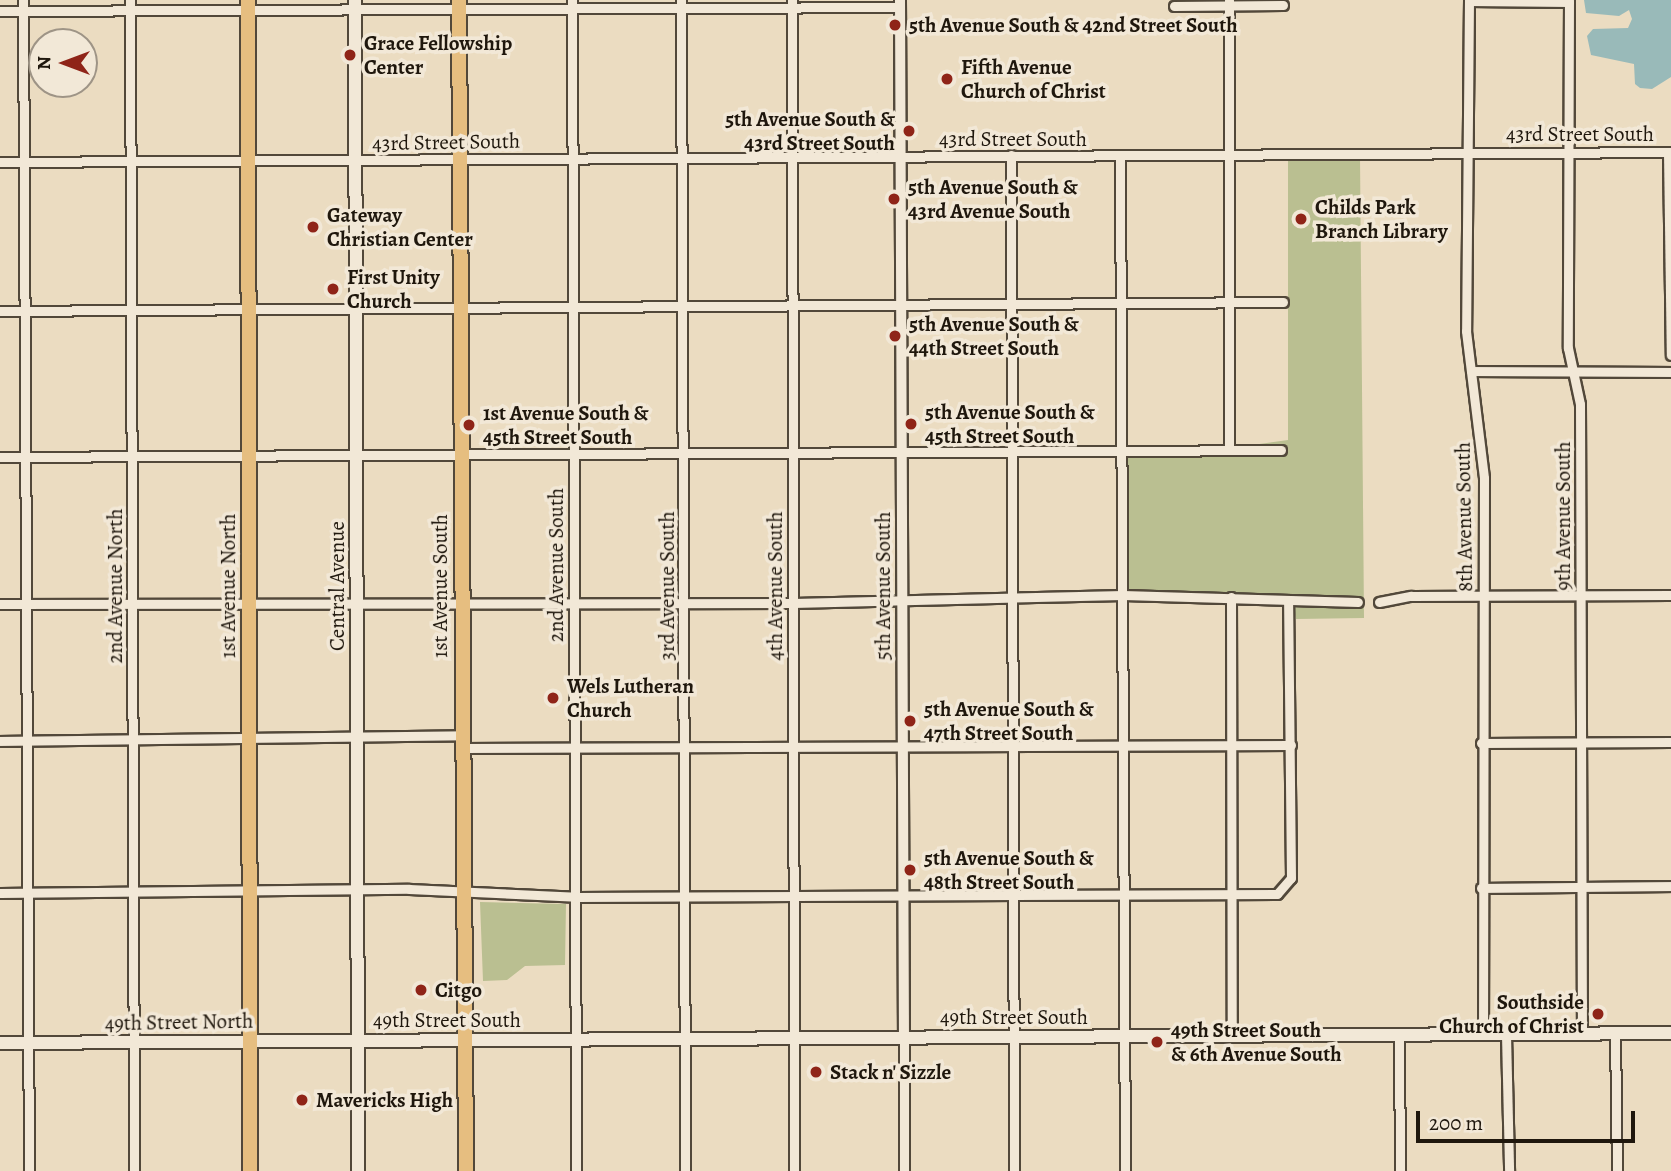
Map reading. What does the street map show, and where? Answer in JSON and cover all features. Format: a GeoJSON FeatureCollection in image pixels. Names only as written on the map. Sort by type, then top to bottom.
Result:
{"type":"FeatureCollection","features":[{"type":"Feature","properties":{"kind":"main road","name":"1st Avenue South"},"geometry":{"type":"LineString","coordinates":[[459,4],[466,1171]]}},
{"type":"Feature","properties":{"kind":"main road","name":"1st Avenue North"},"geometry":{"type":"LineString","coordinates":[[248,5],[246,161],[251,737],[250,1171]]}},
{"type":"Feature","properties":{"kind":"main road","name":"Central Avenue"},"geometry":{"type":"LineString","coordinates":[[355,5],[358,1171]]}},
{"type":"Feature","properties":{"kind":"main road","name":"49th Street South"},"geometry":{"type":"LineString","coordinates":[[358,1040],[1671,1033]]}},
{"type":"Feature","properties":{"kind":"main road","name":"49th Street North"},"geometry":{"type":"LineString","coordinates":[[0,1043],[358,1040]]}},
{"type":"Feature","properties":{"kind":"street"},"geometry":{"type":"LineString","coordinates":[[23,0],[29,1171]]}},
{"type":"Feature","properties":{"kind":"street","name":"2nd Avenue North"},"geometry":{"type":"LineString","coordinates":[[130,0],[134,1171]]}},
{"type":"Feature","properties":{"kind":"street"},"geometry":{"type":"LineString","coordinates":[[1469,0],[1569,1]]}},
{"type":"Feature","properties":{"kind":"street","name":"8th Avenue South"},"geometry":{"type":"LineString","coordinates":[[1469,0],[1466,331],[1484,478],[1481,743],[1483,1034]]}},
{"type":"Feature","properties":{"kind":"street","name":"9th Avenue South"},"geometry":{"type":"LineString","coordinates":[[1569,1],[1568,348],[1580,404],[1582,1034]]}},
{"type":"Feature","properties":{"kind":"street"},"geometry":{"type":"LineString","coordinates":[[0,11],[130,11],[248,5],[900,3]]}},
{"type":"Feature","properties":{"kind":"street","name":"5th Avenue South"},"geometry":{"type":"LineString","coordinates":[[900,3],[904,1171]]}},
{"type":"Feature","properties":{"kind":"street"},"geometry":{"type":"LineString","coordinates":[[1229,3],[1229,450]]}},
{"type":"Feature","properties":{"kind":"street"},"geometry":{"type":"LineString","coordinates":[[1174,6],[1229,3],[1283,5]]}},
{"type":"Feature","properties":{"kind":"street","name":"2nd Avenue South"},"geometry":{"type":"LineString","coordinates":[[572,4],[570,309],[576,1171]]}},
{"type":"Feature","properties":{"kind":"street","name":"3rd Avenue South"},"geometry":{"type":"LineString","coordinates":[[681,4],[685,1171]]}},
{"type":"Feature","properties":{"kind":"street","name":"4th Avenue South"},"geometry":{"type":"LineString","coordinates":[[792,4],[794,1171]]}},
{"type":"Feature","properties":{"kind":"street"},"geometry":{"type":"LineString","coordinates":[[1669,152],[1671,355]]}},
{"type":"Feature","properties":{"kind":"street","name":"43rd Street South"},"geometry":{"type":"LineString","coordinates":[[0,162],[1669,152]]}},
{"type":"Feature","properties":{"kind":"street"},"geometry":{"type":"LineString","coordinates":[[1011,155],[1014,1171]]}},
{"type":"Feature","properties":{"kind":"street"},"geometry":{"type":"LineString","coordinates":[[1121,157],[1125,1171]]}},
{"type":"Feature","properties":{"kind":"street"},"geometry":{"type":"LineString","coordinates":[[0,311],[1283,302]]}},
{"type":"Feature","properties":{"kind":"street"},"geometry":{"type":"LineString","coordinates":[[1471,371],[1671,372]]}},
{"type":"Feature","properties":{"kind":"street"},"geometry":{"type":"LineString","coordinates":[[0,457],[1282,450]]}},
{"type":"Feature","properties":{"kind":"street"},"geometry":{"type":"LineString","coordinates":[[0,604],[356,601],[793,603],[1124,594],[1278,597],[1288,603],[1358,602]]}},
{"type":"Feature","properties":{"kind":"street"},"geometry":{"type":"LineString","coordinates":[[1378,602],[1391,597],[1671,595]]}},
{"type":"Feature","properties":{"kind":"street"},"geometry":{"type":"LineString","coordinates":[[1231,597],[1232,1035]]}},
{"type":"Feature","properties":{"kind":"street"},"geometry":{"type":"LineString","coordinates":[[0,893],[357,890],[576,897],[1124,891],[1232,891],[1277,894],[1287,888],[1291,878],[1292,745],[1288,603]]}},
{"type":"Feature","properties":{"kind":"street"},"geometry":{"type":"LineString","coordinates":[[0,741],[356,737],[573,748],[685,749],[1292,745]]}},
{"type":"Feature","properties":{"kind":"street"},"geometry":{"type":"LineString","coordinates":[[1481,743],[1671,741]]}},
{"type":"Feature","properties":{"kind":"street"},"geometry":{"type":"LineString","coordinates":[[1481,887],[1671,886]]}},
{"type":"Feature","properties":{"kind":"street"},"geometry":{"type":"LineString","coordinates":[[1615,1033],[1616,1171]]}},
{"type":"Feature","properties":{"kind":"street"},"geometry":{"type":"LineString","coordinates":[[1506,1034],[1509,1171]]}},
{"type":"Feature","properties":{"kind":"street"},"geometry":{"type":"LineString","coordinates":[[1399,1035],[1400,1171]]}},
{"type":"Feature","properties":{"kind":"green space"},"geometry":{"type":"Polygon","coordinates":[[[1360,156],[1364,618],[1296,619],[1293,606],[1362,606],[1362,599],[1128,591],[1127,456],[1286,454],[1285,446],[1238,447],[1288,440],[1288,158],[1360,156]]]}},
{"type":"Feature","properties":{"kind":"green space"},"geometry":{"type":"Polygon","coordinates":[[[480,902],[566,904],[565,965],[525,966],[507,980],[483,981],[480,902]]]}},
{"type":"Feature","properties":{"kind":"water"},"geometry":{"type":"Polygon","coordinates":[[[1584,0],[1671,0],[1671,77],[1652,89],[1640,88],[1635,84],[1634,64],[1591,55],[1587,36],[1593,29],[1628,28],[1632,19],[1629,10],[1619,16],[1586,13],[1584,0]]]}},
{"type":"Feature","properties":{"kind":"place","name":"5th Avenue South & 42nd Street South"},"geometry":{"type":"Point","coordinates":[895,25]}},
{"type":"Feature","properties":{"kind":"place","name":"Grace Fellowship Center"},"geometry":{"type":"Point","coordinates":[350,55]}},
{"type":"Feature","properties":{"kind":"place","name":"Fifth Avenue Church of Christ"},"geometry":{"type":"Point","coordinates":[947,79]}},
{"type":"Feature","properties":{"kind":"place","name":"5th Avenue South & 43rd Street South"},"geometry":{"type":"Point","coordinates":[909,131]}},
{"type":"Feature","properties":{"kind":"place","name":"5th Avenue South & 43rd Avenue South"},"geometry":{"type":"Point","coordinates":[894,199]}},
{"type":"Feature","properties":{"kind":"place","name":"Childs Park Branch Library"},"geometry":{"type":"Point","coordinates":[1301,219]}},
{"type":"Feature","properties":{"kind":"place","name":"Gateway Christian Center"},"geometry":{"type":"Point","coordinates":[313,227]}},
{"type":"Feature","properties":{"kind":"place","name":"First Unity Church"},"geometry":{"type":"Point","coordinates":[333,289]}},
{"type":"Feature","properties":{"kind":"place","name":"5th Avenue South & 44th Street South"},"geometry":{"type":"Point","coordinates":[895,336]}},
{"type":"Feature","properties":{"kind":"place","name":"5th Avenue South & 45th Street South"},"geometry":{"type":"Point","coordinates":[911,424]}},
{"type":"Feature","properties":{"kind":"place","name":"1st Avenue South & 45th Street South"},"geometry":{"type":"Point","coordinates":[469,425]}},
{"type":"Feature","properties":{"kind":"place","name":"Wels Lutheran Church"},"geometry":{"type":"Point","coordinates":[553,698]}},
{"type":"Feature","properties":{"kind":"place","name":"5th Avenue South & 47th Street South"},"geometry":{"type":"Point","coordinates":[910,721]}},
{"type":"Feature","properties":{"kind":"place","name":"5th Avenue South & 48th Street South"},"geometry":{"type":"Point","coordinates":[910,870]}},
{"type":"Feature","properties":{"kind":"place","name":"Citgo"},"geometry":{"type":"Point","coordinates":[421,990]}},
{"type":"Feature","properties":{"kind":"place","name":"Southside Church of Christ"},"geometry":{"type":"Point","coordinates":[1598,1014]}},
{"type":"Feature","properties":{"kind":"place","name":"49th Street South & 6th Avenue South"},"geometry":{"type":"Point","coordinates":[1157,1042]}},
{"type":"Feature","properties":{"kind":"place","name":"Stack n' Sizzle"},"geometry":{"type":"Point","coordinates":[816,1072]}},
{"type":"Feature","properties":{"kind":"place","name":"Mavericks High"},"geometry":{"type":"Point","coordinates":[302,1100]}}]}
